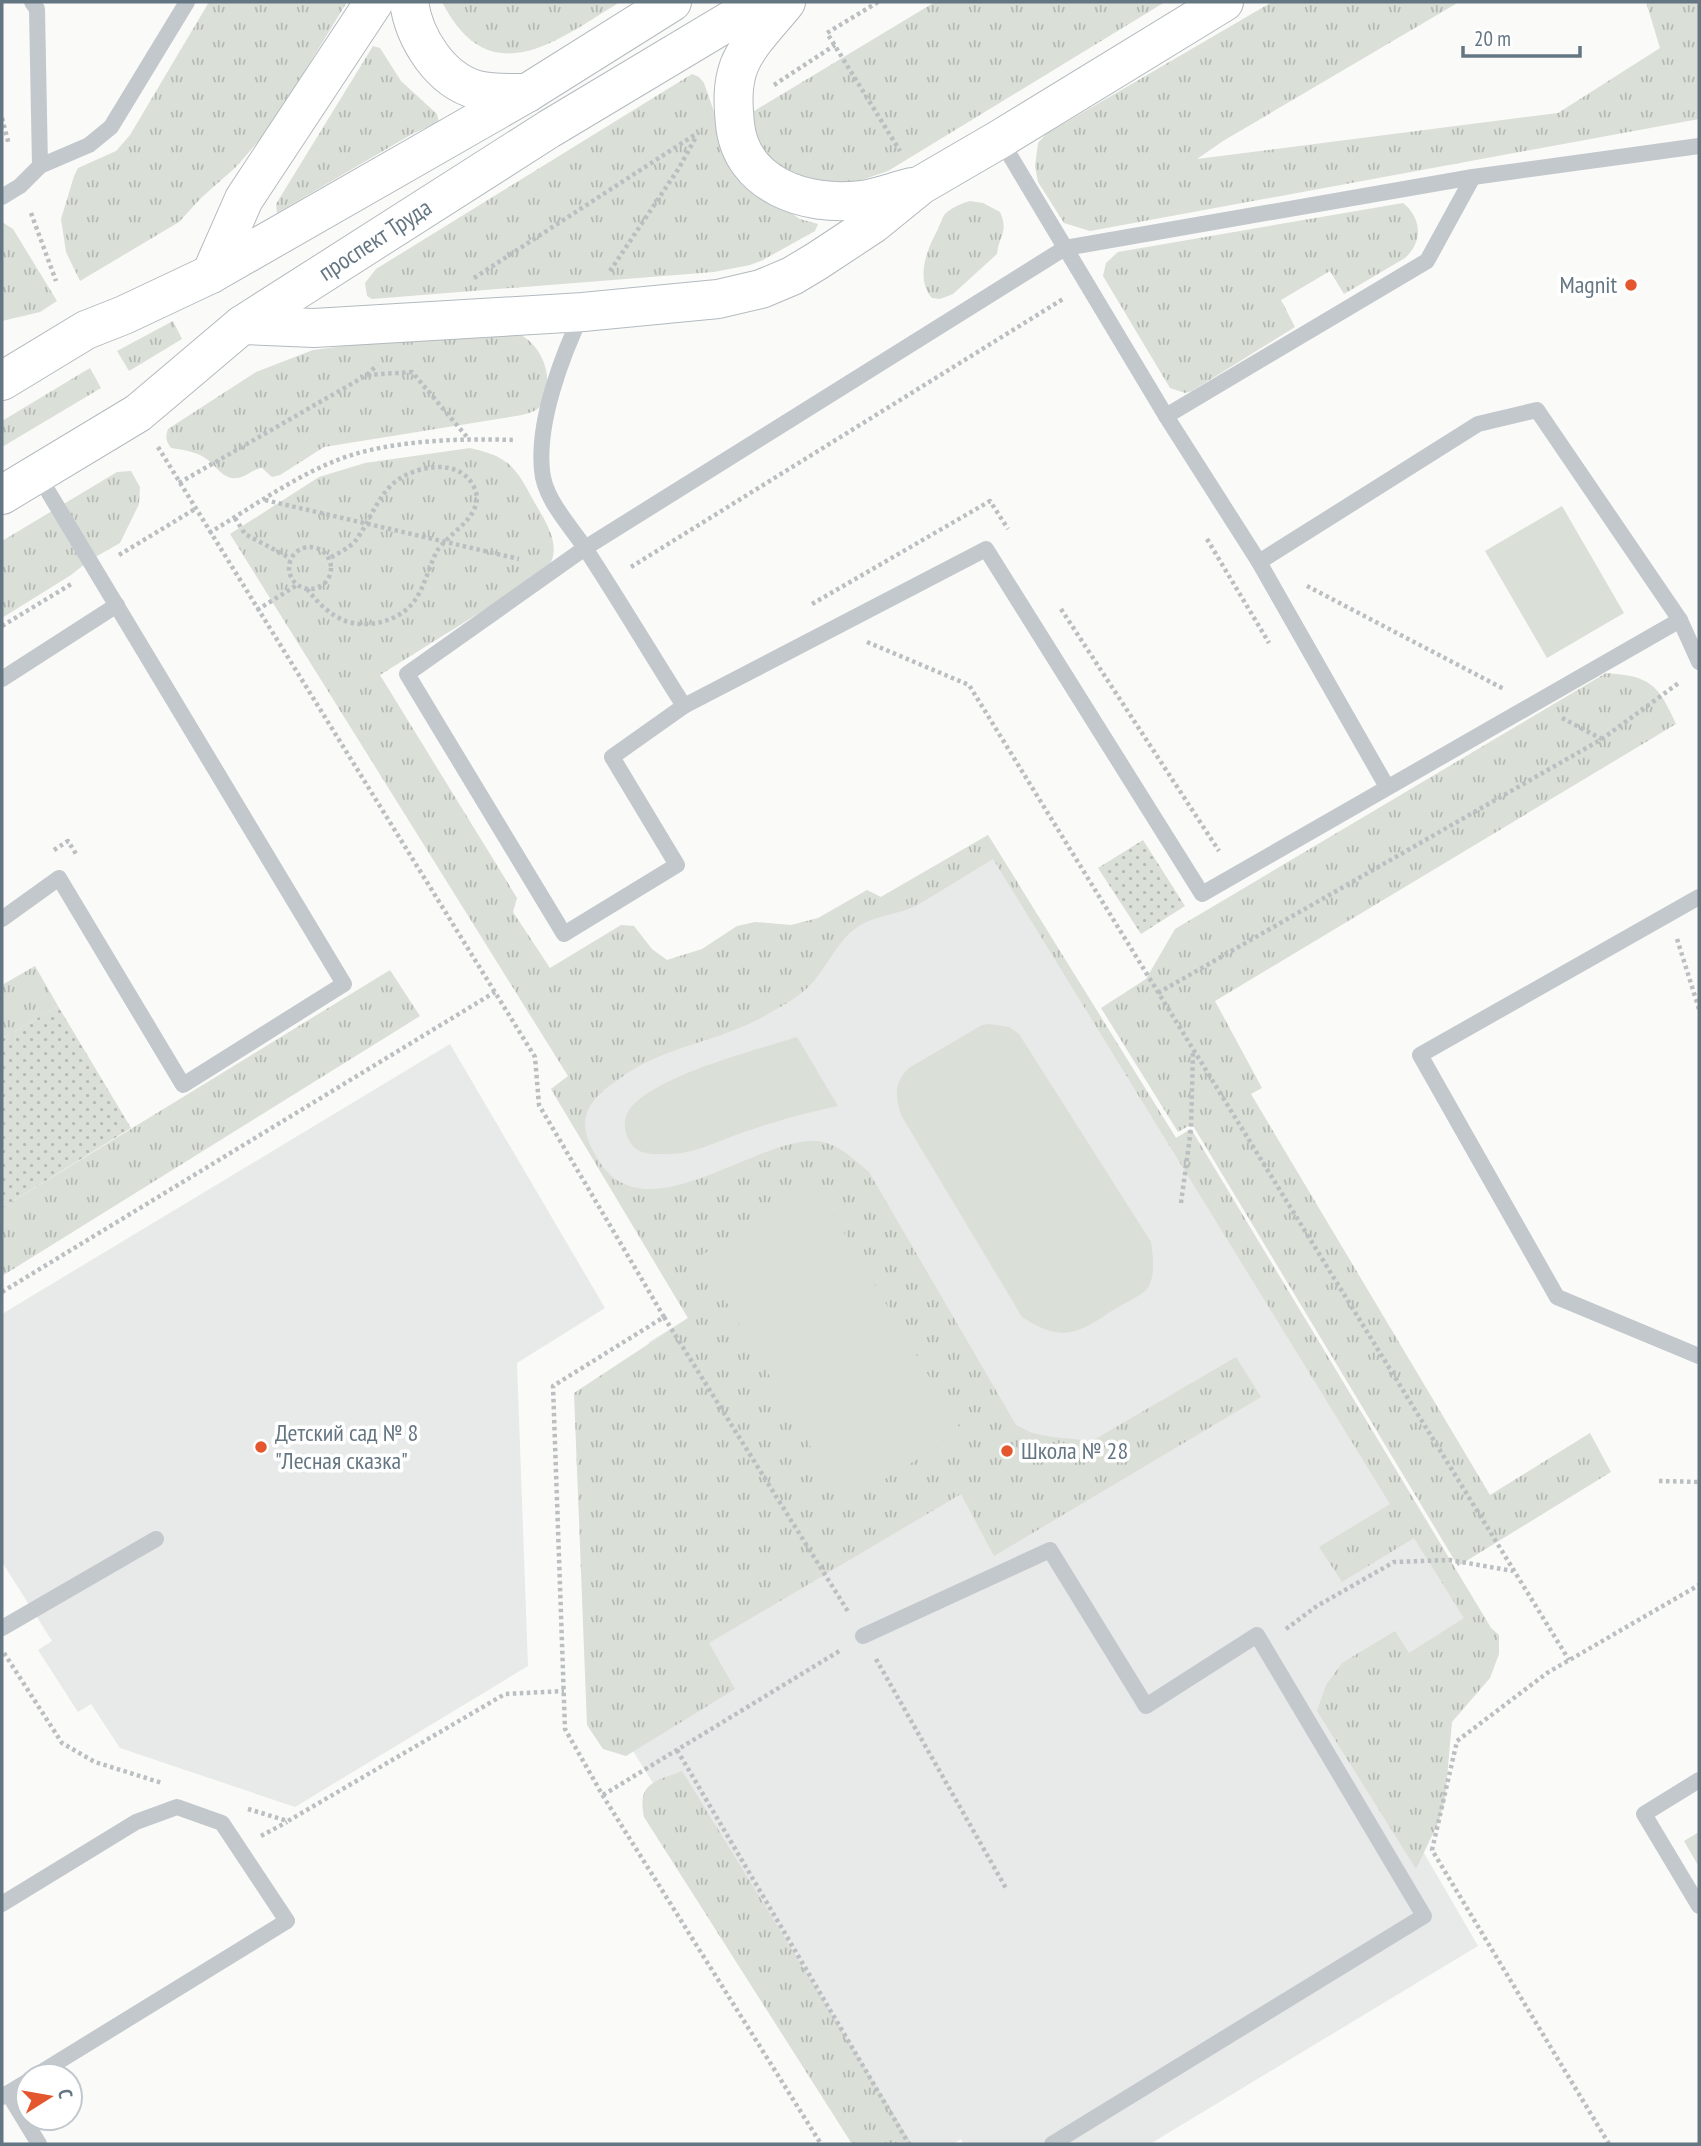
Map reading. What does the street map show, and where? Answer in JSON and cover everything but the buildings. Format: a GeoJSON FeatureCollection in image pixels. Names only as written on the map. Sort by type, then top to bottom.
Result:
{"type":"FeatureCollection","features":[{"type":"Feature","properties":{"kind":"main road"},"geometry":{"type":"LineString","coordinates":[[374,2],[244,199],[211,274],[242,325],[314,328],[583,312],[718,299],[761,289],[792,276],[862,232],[921,185],[1224,2]]}},
{"type":"Feature","properties":{"kind":"main road"},"geometry":{"type":"LineString","coordinates":[[409,2],[412,21],[431,57],[457,80],[474,89],[492,93],[527,93]]}},
{"type":"Feature","properties":{"kind":"main road","name":"проспект Труда"},"geometry":{"type":"LineString","coordinates":[[2,381],[86,330],[211,274],[527,93],[672,2]]}},
{"type":"Feature","properties":{"kind":"main road","name":"проспект Труда"},"geometry":{"type":"LineString","coordinates":[[2,495],[138,413],[242,325],[549,129],[761,2]]}},
{"type":"Feature","properties":{"kind":"main road"},"geometry":{"type":"LineString","coordinates":[[786,2],[739,65],[732,93],[737,140],[747,161],[765,178],[785,191],[824,201],[860,200],[921,185]]}},
{"type":"Feature","properties":{"kind":"lane"},"geometry":{"type":"LineString","coordinates":[[2,197],[20,186],[40,166],[89,145],[111,127],[187,2]]}},
{"type":"Feature","properties":{"kind":"lane"},"geometry":{"type":"LineString","coordinates":[[38,4],[40,166]]}},
{"type":"Feature","properties":{"kind":"lane"},"geometry":{"type":"LineString","coordinates":[[1000,139],[1166,416],[1259,562],[1387,787]]}},
{"type":"Feature","properties":{"kind":"lane"},"geometry":{"type":"LineString","coordinates":[[1680,620],[1202,894],[986,549],[684,706],[612,757],[677,865],[564,934],[407,674],[585,548],[1065,248],[1473,177],[1699,146]]}},
{"type":"Feature","properties":{"kind":"lane"},"geometry":{"type":"LineString","coordinates":[[1166,416],[1427,261],[1473,177]]}},
{"type":"Feature","properties":{"kind":"lane"},"geometry":{"type":"LineString","coordinates":[[583,312],[568,343],[541,441],[542,474],[554,504],[585,548],[684,706]]}},
{"type":"Feature","properties":{"kind":"lane"},"geometry":{"type":"LineString","coordinates":[[1259,562],[1478,424],[1537,410],[1680,620],[1699,662]]}},
{"type":"Feature","properties":{"kind":"lane"},"geometry":{"type":"LineString","coordinates":[[2,919],[59,878],[183,1084],[344,984],[37,473]]}},
{"type":"Feature","properties":{"kind":"lane"},"geometry":{"type":"LineString","coordinates":[[2,679],[117,606]]}},
{"type":"Feature","properties":{"kind":"lane"},"geometry":{"type":"LineString","coordinates":[[1699,897],[1420,1055],[1557,1297],[1699,1356]]}},
{"type":"Feature","properties":{"kind":"lane"},"geometry":{"type":"LineString","coordinates":[[2,1628],[156,1539]]}},
{"type":"Feature","properties":{"kind":"lane"},"geometry":{"type":"LineString","coordinates":[[863,1636],[1050,1550],[1146,1706],[1257,1635],[1424,1916],[1052,2144]]}},
{"type":"Feature","properties":{"kind":"lane"},"geometry":{"type":"LineString","coordinates":[[1699,1780],[1644,1814],[1699,1906]]}},
{"type":"Feature","properties":{"kind":"lane"},"geometry":{"type":"LineString","coordinates":[[2,1904],[136,1822],[177,1807],[222,1823],[287,1921],[58,2062]]}},
{"type":"Feature","properties":{"kind":"lane"},"geometry":{"type":"LineString","coordinates":[[5,2095],[39,2144]]}},
{"type":"Feature","properties":{"kind":"path"},"geometry":{"type":"LineString","coordinates":[[878,2],[828,33],[921,185]]}},
{"type":"Feature","properties":{"kind":"path"},"geometry":{"type":"LineString","coordinates":[[472,279],[707,127]]}},
{"type":"Feature","properties":{"kind":"path"},"geometry":{"type":"LineString","coordinates":[[583,312],[679,168],[698,133]]}},
{"type":"Feature","properties":{"kind":"path"},"geometry":{"type":"LineString","coordinates":[[601,538],[624,572],[1065,298],[1071,309]]}},
{"type":"Feature","properties":{"kind":"path"},"geometry":{"type":"LineString","coordinates":[[179,482],[367,376],[416,321]]}},
{"type":"Feature","properties":{"kind":"path"},"geometry":{"type":"LineString","coordinates":[[367,376],[412,372],[468,438]]}},
{"type":"Feature","properties":{"kind":"path"},"geometry":{"type":"LineString","coordinates":[[209,533],[302,476],[333,461],[378,448],[468,438],[541,441]]}},
{"type":"Feature","properties":{"kind":"path"},"geometry":{"type":"LineString","coordinates":[[154,441],[535,1057],[539,1105],[664,1317],[863,1636],[1007,1890]]}},
{"type":"Feature","properties":{"kind":"path"},"geometry":{"type":"LineString","coordinates":[[307,589],[319,605],[345,621],[363,624],[393,620],[415,600],[433,558],[444,541],[471,516],[476,506],[477,492],[462,471],[449,467],[430,468],[407,474],[383,494],[355,542],[330,558]]}},
{"type":"Feature","properties":{"kind":"path"},"geometry":{"type":"LineString","coordinates":[[264,500],[557,568]]}},
{"type":"Feature","properties":{"kind":"path"},"geometry":{"type":"LineString","coordinates":[[812,604],[990,500],[1013,536]]}},
{"type":"Feature","properties":{"kind":"path"},"geometry":{"type":"LineString","coordinates":[[235,518],[246,534],[290,558]]}},
{"type":"Feature","properties":{"kind":"path"},"geometry":{"type":"LineString","coordinates":[[1201,528],[1271,647]]}},
{"type":"Feature","properties":{"kind":"path"},"geometry":{"type":"LineString","coordinates":[[1208,540],[1259,562],[1602,739]]}},
{"type":"Feature","properties":{"kind":"path"},"geometry":{"type":"LineString","coordinates":[[311,545],[322,549],[330,558],[332,570],[328,580],[319,587],[307,589],[297,585],[290,577],[290,558],[299,549],[311,545]]}},
{"type":"Feature","properties":{"kind":"path"},"geometry":{"type":"LineString","coordinates":[[257,610],[297,585]]}},
{"type":"Feature","properties":{"kind":"path"},"geometry":{"type":"LineString","coordinates":[[1059,606],[1234,876]]}},
{"type":"Feature","properties":{"kind":"path"},"geometry":{"type":"LineString","coordinates":[[834,628],[969,685],[1569,1660]]}},
{"type":"Feature","properties":{"kind":"path"},"geometry":{"type":"LineString","coordinates":[[1158,993],[1602,739],[1688,676]]}},
{"type":"Feature","properties":{"kind":"path"},"geometry":{"type":"LineString","coordinates":[[1668,915],[1699,1009]]}},
{"type":"Feature","properties":{"kind":"path"},"geometry":{"type":"LineString","coordinates":[[2,1292],[495,992]]}},
{"type":"Feature","properties":{"kind":"path"},"geometry":{"type":"LineString","coordinates":[[1181,1203],[1191,1129],[1193,1050]]}},
{"type":"Feature","properties":{"kind":"path"},"geometry":{"type":"LineString","coordinates":[[664,1317],[553,1386],[565,1729],[603,1796],[821,2144]]}},
{"type":"Feature","properties":{"kind":"path"},"geometry":{"type":"LineString","coordinates":[[1659,1481],[1699,1482]]}},
{"type":"Feature","properties":{"kind":"path"},"geometry":{"type":"LineString","coordinates":[[1263,1646],[1317,1606],[1394,1562],[1450,1560],[1514,1571]]}},
{"type":"Feature","properties":{"kind":"path"},"geometry":{"type":"LineString","coordinates":[[1609,2144],[1432,1850],[1457,1741],[1547,1673],[1699,1585]]}},
{"type":"Feature","properties":{"kind":"path"},"geometry":{"type":"LineString","coordinates":[[603,1796],[863,1636]]}},
{"type":"Feature","properties":{"kind":"path"},"geometry":{"type":"LineString","coordinates":[[2,1650],[62,1743],[95,1762],[172,1786]]}},
{"type":"Feature","properties":{"kind":"path"},"geometry":{"type":"LineString","coordinates":[[236,1805],[288,1821],[505,1694],[564,1691]]}},
{"type":"Feature","properties":{"kind":"path"},"geometry":{"type":"LineString","coordinates":[[677,1750],[909,2144]]}},
{"type":"Feature","properties":{"kind":"shaded area","name":"Школа № 28"},"geometry":{"type":"Polygon","coordinates":[[[988,835],[1176,1138],[1191,1129],[1491,1628],[1399,1810],[1478,1946],[1150,2144],[964,2144],[961,2139],[953,2144],[878,2144],[590,1682],[649,1342],[688,1318],[551,1089],[988,835]]]}},
{"type":"Feature","properties":{"kind":"shaded area","name":"Детский сад № 8 \"Лесная сказка\""},"geometry":{"type":"Polygon","coordinates":[[[450,1044],[605,1308],[517,1363],[528,1666],[295,1807],[120,1748],[91,1704],[78,1712],[38,1650],[52,1641],[2,1562],[2,1314],[450,1044]]]}},
{"type":"Feature","properties":{"kind":"green space"},"geometry":{"type":"Polygon","coordinates":[[[209,2],[347,2],[270,128],[236,167],[179,222],[80,281],[66,252],[61,219],[74,176],[78,168],[116,151],[130,135],[209,2]]]}},
{"type":"Feature","properties":{"kind":"green space"},"geometry":{"type":"Polygon","coordinates":[[[442,2],[620,2],[548,44],[525,52],[503,53],[481,47],[461,30],[442,2]]]}},
{"type":"Feature","properties":{"kind":"green space"},"geometry":{"type":"Polygon","coordinates":[[[935,2],[1165,2],[888,171],[840,185],[803,183],[782,170],[754,145],[754,111],[935,2]]]}},
{"type":"Feature","properties":{"kind":"green space"},"geometry":{"type":"Polygon","coordinates":[[[1272,2],[1459,2],[1197,159],[1558,113],[1660,48],[1646,2],[1699,2],[1699,119],[1090,231],[1064,223],[1038,182],[1035,166],[1038,143],[1046,134],[1272,2]]]}},
{"type":"Feature","properties":{"kind":"green space"},"geometry":{"type":"Polygon","coordinates":[[[373,46],[380,48],[401,81],[437,114],[439,122],[412,134],[277,213],[276,204],[373,46]]]}},
{"type":"Feature","properties":{"kind":"green space"},"geometry":{"type":"Polygon","coordinates":[[[692,74],[704,83],[719,126],[785,209],[800,219],[818,224],[815,231],[763,260],[714,272],[372,299],[367,296],[365,283],[376,269],[692,74]]]}},
{"type":"Feature","properties":{"kind":"green space"},"geometry":{"type":"Polygon","coordinates":[[[970,201],[983,203],[1000,212],[1004,229],[997,254],[953,294],[940,299],[932,298],[924,282],[924,264],[930,246],[945,214],[970,201]]]}},
{"type":"Feature","properties":{"kind":"green space"},"geometry":{"type":"Polygon","coordinates":[[[1403,203],[1414,216],[1418,230],[1415,245],[1405,258],[1344,294],[1330,271],[1281,300],[1295,327],[1185,393],[1170,388],[1103,276],[1106,263],[1118,252],[1403,203]]]}},
{"type":"Feature","properties":{"kind":"green space"},"geometry":{"type":"Polygon","coordinates":[[[2,222],[13,229],[57,301],[40,312],[2,321],[2,222]]]}},
{"type":"Feature","properties":{"kind":"green space"},"geometry":{"type":"Polygon","coordinates":[[[173,321],[182,339],[129,371],[117,351],[173,321]]]}},
{"type":"Feature","properties":{"kind":"green space"},"geometry":{"type":"Polygon","coordinates":[[[497,326],[524,337],[534,345],[543,361],[547,388],[541,405],[533,412],[324,447],[280,475],[272,477],[262,468],[240,478],[228,477],[204,457],[171,448],[167,441],[168,429],[256,372],[313,350],[497,326]]]}},
{"type":"Feature","properties":{"kind":"green space"},"geometry":{"type":"Polygon","coordinates":[[[90,368],[101,388],[2,447],[2,421],[90,368]]]}},
{"type":"Feature","properties":{"kind":"green space"},"geometry":{"type":"Polygon","coordinates":[[[470,448],[502,459],[521,478],[548,526],[553,545],[550,564],[543,573],[380,675],[517,898],[513,912],[550,968],[621,925],[634,926],[652,949],[667,960],[702,949],[737,926],[755,922],[791,925],[818,918],[867,890],[881,897],[988,835],[1176,1138],[1191,1129],[1491,1628],[1499,1635],[1499,1654],[1490,1678],[1452,1722],[1445,1800],[1439,1821],[1416,1869],[1317,1711],[1326,1685],[1342,1663],[1395,1631],[1409,1653],[1464,1618],[1414,1538],[1342,1582],[1319,1547],[1390,1504],[993,859],[915,906],[876,918],[856,928],[840,944],[812,983],[780,1007],[749,1024],[662,1055],[629,1072],[598,1096],[589,1109],[585,1122],[586,1134],[593,1151],[619,1181],[643,1189],[671,1187],[701,1178],[790,1144],[823,1142],[844,1152],[869,1172],[1016,1425],[1032,1433],[1092,1441],[1236,1357],[1261,1397],[994,1556],[961,1494],[709,1643],[735,1689],[626,1756],[603,1749],[587,1725],[574,1393],[688,1318],[551,1089],[568,1076],[230,534],[319,477],[365,463],[470,448]]]}},
{"type":"Feature","properties":{"kind":"green space"},"geometry":{"type":"Polygon","coordinates":[[[131,471],[140,487],[139,504],[120,543],[2,618],[2,541],[117,472],[131,471]]]}},
{"type":"Feature","properties":{"kind":"green space"},"geometry":{"type":"Polygon","coordinates":[[[1562,506],[1624,613],[1547,658],[1485,551],[1562,506]]]}},
{"type":"Feature","properties":{"kind":"green space"},"geometry":{"type":"Polygon","coordinates":[[[1606,673],[1633,677],[1651,685],[1664,700],[1676,724],[1215,1001],[1262,1088],[1251,1094],[1490,1495],[1590,1433],[1611,1472],[1458,1566],[1192,1124],[1178,1132],[1101,1008],[1146,979],[1175,929],[1606,673]]]}},
{"type":"Feature","properties":{"kind":"green space"},"geometry":{"type":"Polygon","coordinates":[[[1143,840],[1185,906],[1141,934],[1098,868],[1143,840]]]}},
{"type":"Feature","properties":{"kind":"green space"},"geometry":{"type":"Polygon","coordinates":[[[35,966],[58,1006],[2,1039],[2,985],[35,966]]]}},
{"type":"Feature","properties":{"kind":"green space"},"geometry":{"type":"Polygon","coordinates":[[[390,970],[420,1016],[2,1276],[2,1208],[390,970]]]}},
{"type":"Feature","properties":{"kind":"green space"},"geometry":{"type":"Polygon","coordinates":[[[58,1006],[131,1128],[2,1208],[2,1039],[58,1006]]]}},
{"type":"Feature","properties":{"kind":"green space"},"geometry":{"type":"Polygon","coordinates":[[[982,1025],[1009,1027],[1019,1034],[1151,1242],[1153,1272],[1147,1289],[1091,1324],[1070,1332],[1049,1331],[1022,1317],[899,1108],[898,1084],[909,1068],[982,1025]]]}},
{"type":"Feature","properties":{"kind":"green space"},"geometry":{"type":"Polygon","coordinates":[[[797,1037],[838,1106],[765,1125],[688,1152],[641,1152],[630,1143],[625,1127],[628,1112],[640,1099],[658,1087],[705,1066],[797,1037]]]}},
{"type":"Feature","properties":{"kind":"green space"},"geometry":{"type":"Polygon","coordinates":[[[817,1187],[962,1432],[844,1504],[700,1256],[817,1187]]]}},
{"type":"Feature","properties":{"kind":"green space"},"geometry":{"type":"Polygon","coordinates":[[[682,1771],[912,2144],[852,2144],[644,1817],[643,1797],[650,1785],[682,1771]]]}},
{"type":"Feature","properties":{"kind":"green space"},"geometry":{"type":"Polygon","coordinates":[[[1699,1832],[1699,1867],[1684,1841],[1699,1832]]]}},
{"type":"Feature","properties":{"kind":"place","name":"Magnit"},"geometry":{"type":"Point","coordinates":[1631,285]}},
{"type":"Feature","properties":{"kind":"place","name":"Детский сад № 8 \"Лесная сказка\""},"geometry":{"type":"Point","coordinates":[261,1447]}},
{"type":"Feature","properties":{"kind":"place","name":"Школа № 28"},"geometry":{"type":"Point","coordinates":[1007,1451]}}]}
